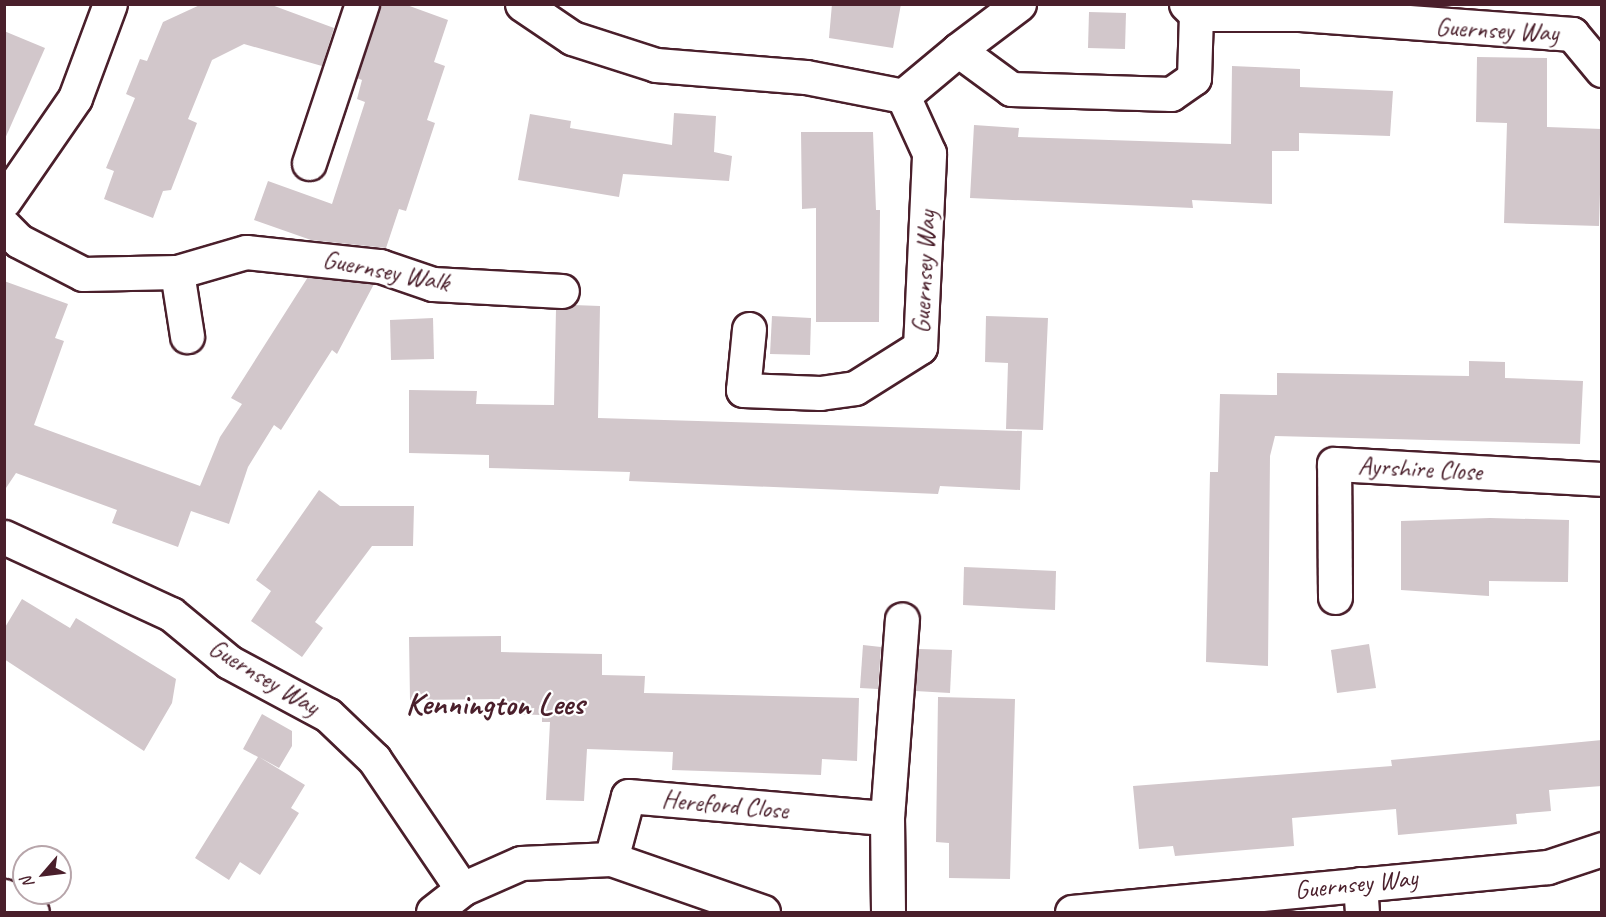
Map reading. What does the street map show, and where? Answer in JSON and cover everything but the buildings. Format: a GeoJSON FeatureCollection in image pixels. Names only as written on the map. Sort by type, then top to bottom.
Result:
{"type":"FeatureCollection","features":[{"type":"Feature","properties":{"kind":"street"},"geometry":{"type":"LineString","coordinates":[[10,180],[75,98],[110,4]]}},
{"type":"Feature","properties":{"kind":"street"},"geometry":{"type":"LineString","coordinates":[[309,163],[362,4]]}},
{"type":"Feature","properties":{"kind":"street"},"geometry":{"type":"LineString","coordinates":[[522,4],[572,38],[656,65],[795,75],[903,96],[958,50],[1019,4]]}},
{"type":"Feature","properties":{"kind":"street","name":"Guernsey Way"},"geometry":{"type":"LineString","coordinates":[[958,50],[1011,89],[1171,94],[1194,78],[1191,9],[1300,14],[1572,34],[1602,70]]}},
{"type":"Feature","properties":{"kind":"street","name":"Guernsey Way"},"geometry":{"type":"LineString","coordinates":[[749,329],[743,390],[820,393],[855,388],[920,347],[929,153],[903,96]]}},
{"type":"Feature","properties":{"kind":"street","name":"Guernsey Walk"},"geometry":{"type":"LineString","coordinates":[[4,226],[20,241],[83,274],[177,272],[246,252],[380,266],[433,284],[562,291]]}},
{"type":"Feature","properties":{"kind":"street"},"geometry":{"type":"LineString","coordinates":[[177,272],[187,336]]}},
{"type":"Feature","properties":{"kind":"street","name":"Ayrshire Close"},"geometry":{"type":"LineString","coordinates":[[1335,597],[1334,464],[1602,479]]}},
{"type":"Feature","properties":{"kind":"street","name":"Guernsey Way"},"geometry":{"type":"LineString","coordinates":[[4,537],[171,614],[229,662],[328,715],[374,759],[462,890]]}},
{"type":"Feature","properties":{"kind":"street"},"geometry":{"type":"LineString","coordinates":[[888,912],[887,818],[902,620]]}},
{"type":"Feature","properties":{"kind":"street","name":"Hereford Close"},"geometry":{"type":"LineString","coordinates":[[612,859],[628,796],[887,818]]}},
{"type":"Feature","properties":{"kind":"street","name":"Guernsey Way"},"geometry":{"type":"LineString","coordinates":[[1072,912],[1361,898],[1548,867],[1602,849]]}},
{"type":"Feature","properties":{"kind":"street"},"geometry":{"type":"LineString","coordinates":[[433,912],[462,890],[521,863],[612,859],[764,912]]}},
{"type":"Feature","properties":{"kind":"street"},"geometry":{"type":"LineString","coordinates":[[4,896],[32,912]]}},
{"type":"Feature","properties":{"kind":"district","name":"Kennington Lees"},"geometry":{"type":"Point","coordinates":[495,704]}}]}
